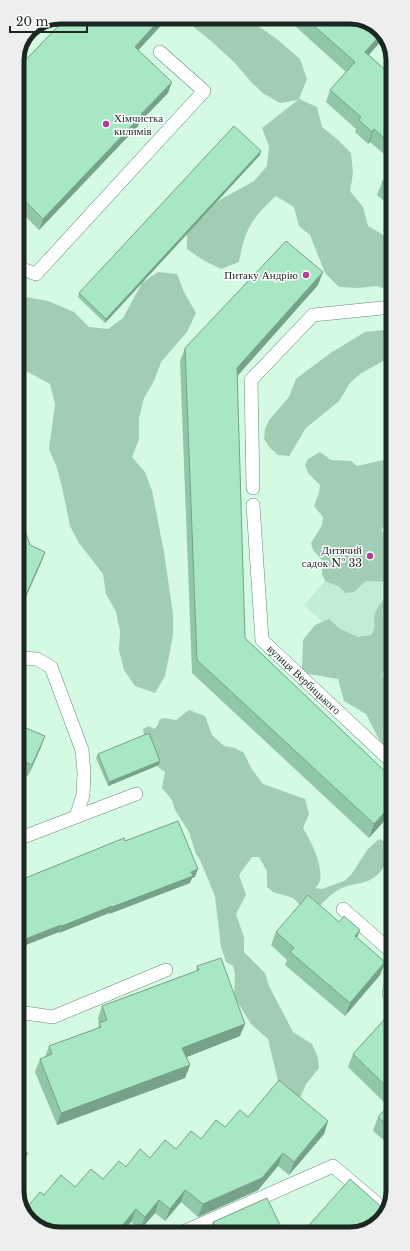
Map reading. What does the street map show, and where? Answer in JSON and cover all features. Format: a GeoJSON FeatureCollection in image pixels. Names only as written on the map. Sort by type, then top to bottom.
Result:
{"type":"FeatureCollection","features":[{"type":"Feature","properties":{"kind":"lane"},"geometry":{"type":"LineString","coordinates":[[24,270],[36,274],[204,91],[160,52]]}},
{"type":"Feature","properties":{"kind":"lane"},"geometry":{"type":"LineString","coordinates":[[253,488],[251,380],[313,315],[386,308]]}},
{"type":"Feature","properties":{"kind":"lane","name":"вулиця Вербицького"},"geometry":{"type":"LineString","coordinates":[[253,505],[262,640],[386,756]]}},
{"type":"Feature","properties":{"kind":"lane"},"geometry":{"type":"LineString","coordinates":[[24,658],[37,659],[51,667],[82,750],[84,773],[83,795],[76,817]]}},
{"type":"Feature","properties":{"kind":"lane"},"geometry":{"type":"LineString","coordinates":[[24,837],[136,794]]}},
{"type":"Feature","properties":{"kind":"lane"},"geometry":{"type":"LineString","coordinates":[[343,909],[386,947]]}},
{"type":"Feature","properties":{"kind":"lane"},"geometry":{"type":"LineString","coordinates":[[24,1013],[53,1017],[166,970]]}},
{"type":"Feature","properties":{"kind":"lane"},"geometry":{"type":"LineString","coordinates":[[195,1227],[333,1166],[382,1207]]}},
{"type":"Feature","properties":{"kind":"shaded area"},"geometry":{"type":"Polygon","coordinates":[[[190,24],[256,24],[278,40],[300,59],[307,79],[299,99],[317,107],[322,127],[351,153],[353,173],[350,191],[363,207],[368,226],[386,236],[386,290],[377,286],[358,288],[339,287],[325,273],[310,235],[299,226],[294,207],[276,196],[250,225],[241,251],[239,262],[221,269],[203,260],[187,249],[187,229],[204,216],[218,201],[254,181],[267,166],[269,146],[262,128],[298,100],[280,103],[264,94],[251,82],[234,62],[190,24]]]}},
{"type":"Feature","properties":{"kind":"shaded area"},"geometry":{"type":"Polygon","coordinates":[[[158,272],[177,274],[184,292],[196,313],[187,332],[161,362],[154,381],[144,398],[139,418],[139,439],[132,457],[145,472],[152,491],[164,552],[173,614],[173,635],[165,676],[155,693],[135,686],[124,670],[119,650],[120,631],[116,612],[106,594],[103,574],[79,543],[70,526],[57,468],[49,449],[55,404],[50,384],[24,370],[24,297],[48,301],[74,312],[89,327],[108,329],[123,318],[142,283],[158,272]]]}},
{"type":"Feature","properties":{"kind":"shaded area"},"geometry":{"type":"Polygon","coordinates":[[[386,330],[386,359],[360,374],[350,383],[339,401],[306,428],[289,456],[278,455],[270,448],[264,439],[265,429],[269,420],[289,397],[296,379],[329,354],[365,332],[386,330]]]}},
{"type":"Feature","properties":{"kind":"shaded area"},"geometry":{"type":"Polygon","coordinates":[[[320,452],[331,460],[351,461],[357,466],[386,459],[386,522],[381,531],[386,534],[386,582],[366,581],[354,592],[345,593],[340,587],[325,581],[322,574],[322,560],[313,550],[311,543],[322,525],[323,517],[314,506],[319,493],[320,485],[308,473],[305,465],[308,459],[320,452]]]}},
{"type":"Feature","properties":{"kind":"shaded area","name":"Дитячий садок № 33"},"geometry":{"type":"Polygon","coordinates":[[[386,515],[386,680],[304,605],[386,515]]]}},
{"type":"Feature","properties":{"kind":"shaded area"},"geometry":{"type":"Polygon","coordinates":[[[386,598],[386,666],[382,675],[386,681],[386,749],[383,747],[366,714],[344,701],[338,679],[309,674],[302,669],[303,640],[315,625],[329,619],[340,629],[358,637],[371,635],[375,627],[374,617],[376,611],[386,598]]]}},
{"type":"Feature","properties":{"kind":"shaded area"},"geometry":{"type":"Polygon","coordinates":[[[189,710],[205,716],[212,735],[224,746],[235,748],[244,753],[251,768],[263,784],[305,799],[309,814],[303,828],[313,847],[319,862],[320,870],[319,883],[315,888],[322,889],[344,881],[351,875],[367,850],[379,839],[386,842],[386,863],[378,874],[367,881],[336,891],[315,910],[303,908],[293,898],[273,892],[267,887],[267,871],[259,857],[252,857],[239,875],[246,895],[236,914],[244,937],[244,952],[265,973],[269,986],[293,1032],[312,1044],[318,1058],[319,1068],[306,1084],[300,1098],[279,1085],[268,1039],[251,1024],[234,996],[235,974],[233,966],[226,962],[221,947],[215,896],[196,854],[189,832],[175,810],[172,800],[162,788],[165,772],[149,760],[143,729],[149,726],[154,729],[158,725],[159,720],[164,718],[176,720],[189,710]]]}},
{"type":"Feature","properties":{"kind":"building"},"geometry":{"type":"Polygon","coordinates":[[[60,24],[156,24],[135,47],[172,82],[43,219],[24,200],[24,62],[60,24]]]}},
{"type":"Feature","properties":{"kind":"building"},"geometry":{"type":"Polygon","coordinates":[[[312,24],[357,25],[372,31],[378,38],[365,52],[386,71],[386,140],[374,129],[372,132],[359,120],[361,117],[330,90],[355,62],[312,24]]]}},
{"type":"Feature","properties":{"kind":"building"},"geometry":{"type":"Polygon","coordinates":[[[234,126],[261,151],[106,319],[79,293],[234,126]]]}},
{"type":"Feature","properties":{"kind":"building"},"geometry":{"type":"Polygon","coordinates":[[[386,178],[386,186],[382,182],[386,178]]]}},
{"type":"Feature","properties":{"kind":"building"},"geometry":{"type":"Polygon","coordinates":[[[286,241],[323,272],[237,368],[245,638],[386,772],[386,811],[374,824],[197,660],[185,348],[286,241]]]}},
{"type":"Feature","properties":{"kind":"building"},"geometry":{"type":"Polygon","coordinates":[[[24,528],[30,545],[45,552],[26,595],[24,596],[24,528]]]}},
{"type":"Feature","properties":{"kind":"building"},"geometry":{"type":"Polygon","coordinates":[[[24,722],[26,728],[45,736],[32,765],[24,762],[24,722]]]}},
{"type":"Feature","properties":{"kind":"building"},"geometry":{"type":"Polygon","coordinates":[[[149,733],[160,761],[109,782],[98,754],[149,733]]]}},
{"type":"Feature","properties":{"kind":"building"},"geometry":{"type":"Polygon","coordinates":[[[178,821],[198,869],[191,872],[193,876],[24,940],[24,879],[124,838],[125,841],[178,821]]]}},
{"type":"Feature","properties":{"kind":"building"},"geometry":{"type":"Polygon","coordinates":[[[308,895],[339,922],[344,916],[360,930],[355,936],[385,962],[350,1003],[290,952],[294,948],[276,932],[308,895]]]}},
{"type":"Feature","properties":{"kind":"building"},"geometry":{"type":"Polygon","coordinates":[[[221,958],[245,1024],[182,1048],[190,1065],[61,1113],[40,1059],[52,1054],[49,1046],[101,1027],[99,1023],[107,1020],[102,1006],[199,970],[197,966],[221,958]]]}},
{"type":"Feature","properties":{"kind":"building"},"geometry":{"type":"Polygon","coordinates":[[[386,1018],[386,1086],[353,1054],[386,1018]]]}},
{"type":"Feature","properties":{"kind":"building"},"geometry":{"type":"Polygon","coordinates":[[[279,1080],[328,1121],[294,1162],[283,1153],[262,1178],[203,1204],[185,1190],[170,1209],[159,1200],[145,1217],[136,1209],[121,1227],[53,1226],[38,1220],[28,1207],[40,1192],[44,1195],[61,1175],[75,1187],[91,1169],[103,1179],[119,1161],[126,1167],[140,1149],[150,1158],[165,1140],[176,1149],[191,1131],[201,1139],[216,1120],[225,1127],[240,1110],[248,1117],[279,1080]]]}},
{"type":"Feature","properties":{"kind":"building"},"geometry":{"type":"Polygon","coordinates":[[[386,1108],[386,1124],[378,1117],[386,1108]]]}},
{"type":"Feature","properties":{"kind":"building"},"geometry":{"type":"Polygon","coordinates":[[[350,1179],[382,1207],[379,1213],[370,1221],[359,1226],[307,1227],[350,1179]]]}},
{"type":"Feature","properties":{"kind":"building"},"geometry":{"type":"Polygon","coordinates":[[[267,1198],[280,1225],[276,1227],[215,1227],[213,1222],[267,1198]]]}},
{"type":"Feature","properties":{"kind":"place","name":"Хімчистка килимів"},"geometry":{"type":"Point","coordinates":[106,124]}},
{"type":"Feature","properties":{"kind":"place","name":"Питаку Андрію"},"geometry":{"type":"Point","coordinates":[306,275]}},
{"type":"Feature","properties":{"kind":"place","name":"Дитячий садок № 33"},"geometry":{"type":"Point","coordinates":[370,556]}}]}
